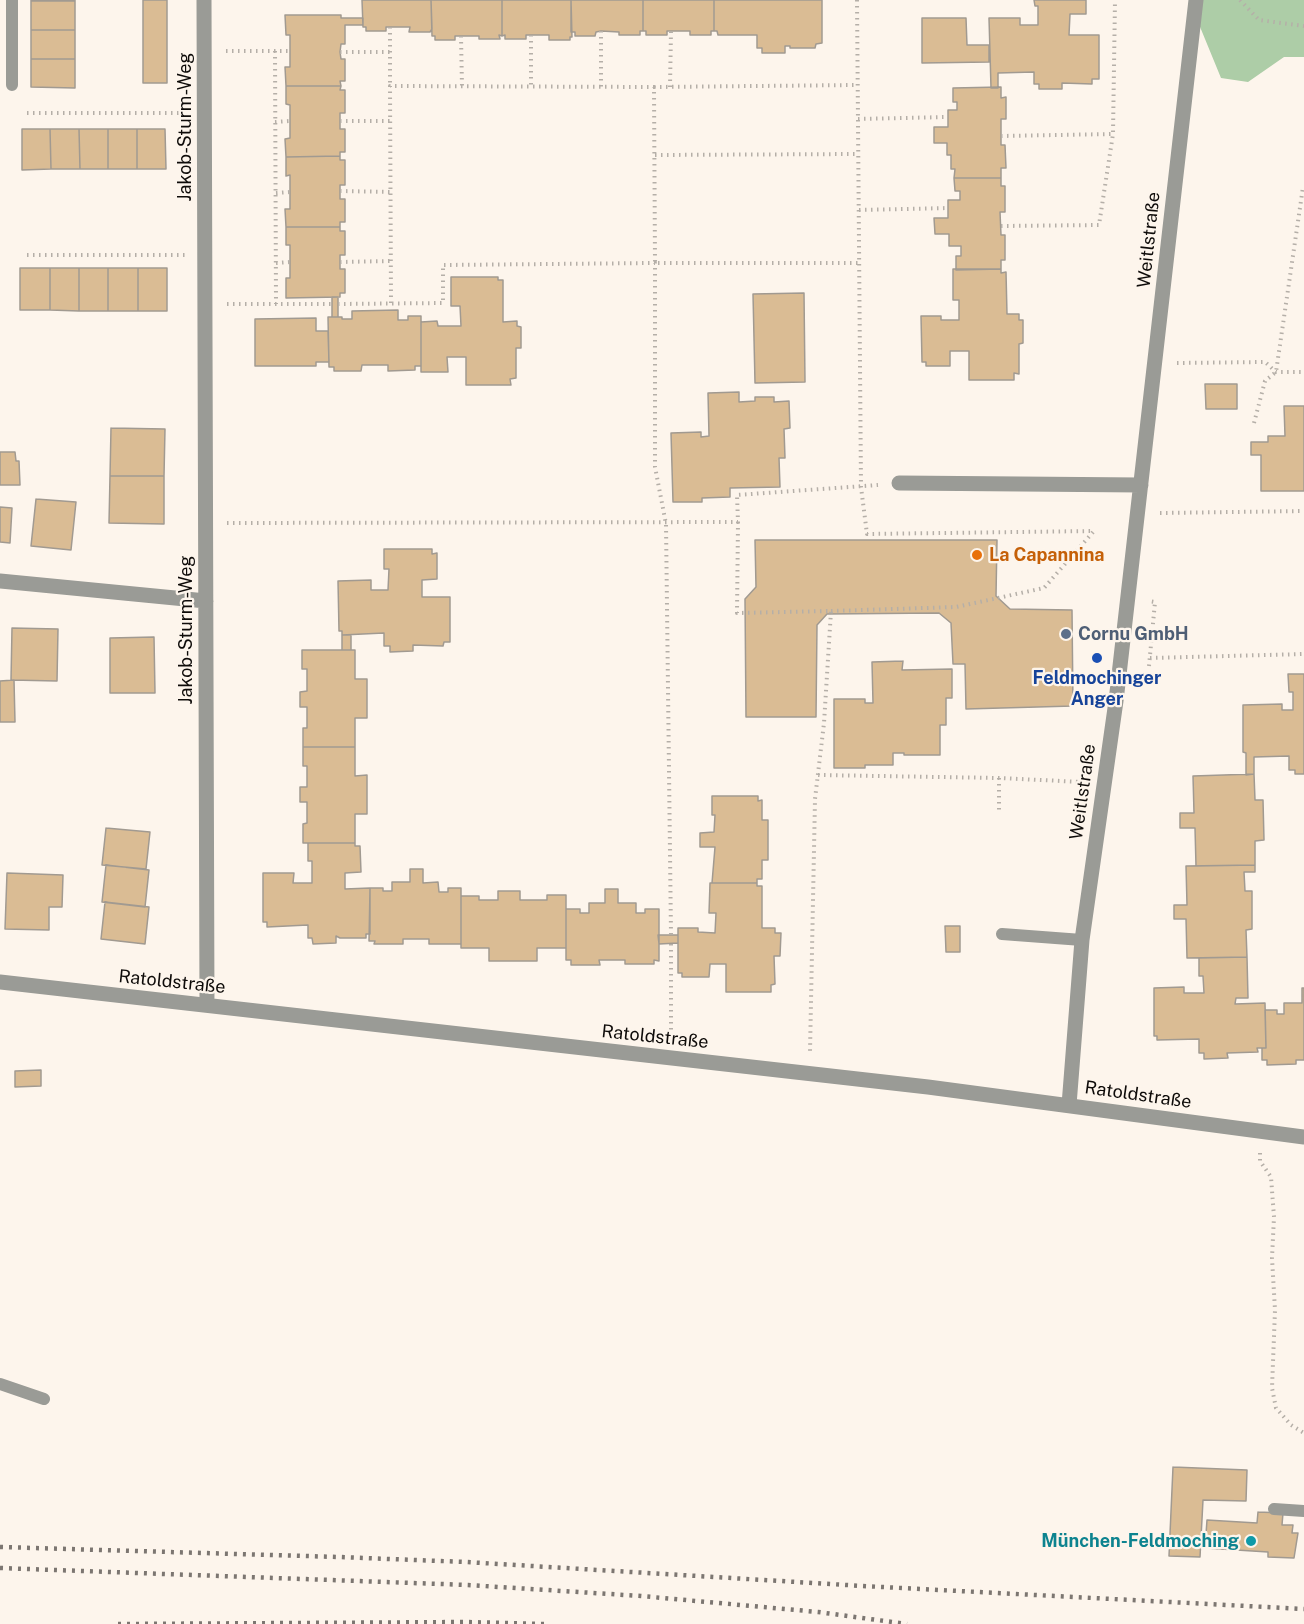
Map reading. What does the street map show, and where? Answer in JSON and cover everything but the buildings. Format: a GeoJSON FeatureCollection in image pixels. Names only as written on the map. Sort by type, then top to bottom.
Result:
{"type":"FeatureCollection","features":[{"type":"Feature","properties":{"kind":"street","name":"Jakob-Sturm-Weg"},"geometry":{"type":"LineString","coordinates":[[204,0],[207,1005]]}},
{"type":"Feature","properties":{"kind":"street","name":"Weitlstraße"},"geometry":{"type":"LineString","coordinates":[[1069,1105],[1082,940],[1116,701],[1196,0]]}},
{"type":"Feature","properties":{"kind":"street"},"geometry":{"type":"LineString","coordinates":[[899,483],[1141,485]]}},
{"type":"Feature","properties":{"kind":"street"},"geometry":{"type":"LineString","coordinates":[[0,581],[206,601]]}},
{"type":"Feature","properties":{"kind":"street","name":"Ratoldstraße"},"geometry":{"type":"LineString","coordinates":[[0,982],[810,1074],[1069,1105],[1304,1137]]}},
{"type":"Feature","properties":{"kind":"lane"},"geometry":{"type":"LineString","coordinates":[[12,0],[12,85]]}},
{"type":"Feature","properties":{"kind":"lane"},"geometry":{"type":"LineString","coordinates":[[1002,934],[1082,940]]}},
{"type":"Feature","properties":{"kind":"lane"},"geometry":{"type":"LineString","coordinates":[[0,1384],[44,1399]]}},
{"type":"Feature","properties":{"kind":"lane"},"geometry":{"type":"LineString","coordinates":[[1274,1509],[1304,1511]]}},
{"type":"Feature","properties":{"kind":"path"},"geometry":{"type":"LineString","coordinates":[[857,0],[861,487],[867,534],[1094,531],[1044,588],[956,607],[737,613],[737,495],[861,487],[899,483]]}},
{"type":"Feature","properties":{"kind":"path"},"geometry":{"type":"LineString","coordinates":[[1001,226],[1099,225],[1113,134],[1115,0]]}},
{"type":"Feature","properties":{"kind":"path"},"geometry":{"type":"LineString","coordinates":[[1240,0],[1258,20],[1304,26]]}},
{"type":"Feature","properties":{"kind":"path"},"geometry":{"type":"LineString","coordinates":[[390,27],[390,303]]}},
{"type":"Feature","properties":{"kind":"path"},"geometry":{"type":"LineString","coordinates":[[670,87],[671,31]]}},
{"type":"Feature","properties":{"kind":"path"},"geometry":{"type":"LineString","coordinates":[[601,32],[601,87]]}},
{"type":"Feature","properties":{"kind":"path"},"geometry":{"type":"LineString","coordinates":[[531,35],[531,87]]}},
{"type":"Feature","properties":{"kind":"path"},"geometry":{"type":"LineString","coordinates":[[460,36],[462,87]]}},
{"type":"Feature","properties":{"kind":"path"},"geometry":{"type":"LineString","coordinates":[[204,51],[290,51]]}},
{"type":"Feature","properties":{"kind":"path"},"geometry":{"type":"LineString","coordinates":[[275,51],[276,304]]}},
{"type":"Feature","properties":{"kind":"path"},"geometry":{"type":"LineString","coordinates":[[340,52],[390,52]]}},
{"type":"Feature","properties":{"kind":"path"},"geometry":{"type":"LineString","coordinates":[[390,86],[858,85]]}},
{"type":"Feature","properties":{"kind":"path"},"geometry":{"type":"LineString","coordinates":[[654,87],[655,467],[666,524],[671,935]]}},
{"type":"Feature","properties":{"kind":"path"},"geometry":{"type":"LineString","coordinates":[[27,113],[204,113]]}},
{"type":"Feature","properties":{"kind":"path"},"geometry":{"type":"LineString","coordinates":[[858,119],[947,117]]}},
{"type":"Feature","properties":{"kind":"path"},"geometry":{"type":"LineString","coordinates":[[340,121],[390,120]]}},
{"type":"Feature","properties":{"kind":"path"},"geometry":{"type":"LineString","coordinates":[[275,122],[290,122]]}},
{"type":"Feature","properties":{"kind":"path"},"geometry":{"type":"LineString","coordinates":[[1001,136],[1113,134]]}},
{"type":"Feature","properties":{"kind":"path"},"geometry":{"type":"LineString","coordinates":[[655,155],[859,154]]}},
{"type":"Feature","properties":{"kind":"path"},"geometry":{"type":"LineString","coordinates":[[1276,372],[1303,187]]}},
{"type":"Feature","properties":{"kind":"path"},"geometry":{"type":"LineString","coordinates":[[340,191],[391,192]]}},
{"type":"Feature","properties":{"kind":"path"},"geometry":{"type":"LineString","coordinates":[[275,193],[290,192]]}},
{"type":"Feature","properties":{"kind":"path"},"geometry":{"type":"LineString","coordinates":[[859,210],[949,208]]}},
{"type":"Feature","properties":{"kind":"path"},"geometry":{"type":"LineString","coordinates":[[27,255],[205,255]]}},
{"type":"Feature","properties":{"kind":"path"},"geometry":{"type":"LineString","coordinates":[[340,262],[390,261]]}},
{"type":"Feature","properties":{"kind":"path"},"geometry":{"type":"LineString","coordinates":[[276,262],[290,262]]}},
{"type":"Feature","properties":{"kind":"path"},"geometry":{"type":"LineString","coordinates":[[338,304],[443,303],[443,266],[860,263]]}},
{"type":"Feature","properties":{"kind":"path"},"geometry":{"type":"LineString","coordinates":[[205,304],[332,304]]}},
{"type":"Feature","properties":{"kind":"path"},"geometry":{"type":"LineString","coordinates":[[1155,364],[1265,362],[1276,372]]}},
{"type":"Feature","properties":{"kind":"path"},"geometry":{"type":"LineString","coordinates":[[1254,423],[1265,381],[1276,372],[1304,372]]}},
{"type":"Feature","properties":{"kind":"path"},"geometry":{"type":"LineString","coordinates":[[1138,513],[1304,511]]}},
{"type":"Feature","properties":{"kind":"path"},"geometry":{"type":"LineString","coordinates":[[205,523],[666,524],[738,522]]}},
{"type":"Feature","properties":{"kind":"path"},"geometry":{"type":"LineString","coordinates":[[810,1074],[815,799],[824,723],[831,611]]}},
{"type":"Feature","properties":{"kind":"path"},"geometry":{"type":"LineString","coordinates":[[1150,658],[1304,654]]}},
{"type":"Feature","properties":{"kind":"path"},"geometry":{"type":"LineString","coordinates":[[818,775],[999,778],[1104,783]]}},
{"type":"Feature","properties":{"kind":"path"},"geometry":{"type":"LineString","coordinates":[[999,778],[999,810]]}},
{"type":"Feature","properties":{"kind":"path"},"geometry":{"type":"LineString","coordinates":[[671,944],[672,1059]]}},
{"type":"Feature","properties":{"kind":"path"},"geometry":{"type":"LineString","coordinates":[[1258,1131],[1260,1161],[1271,1177],[1274,1217],[1272,1258],[1275,1310],[1272,1388],[1276,1408],[1291,1425],[1304,1433]]}},
{"type":"Feature","properties":{"kind":"green space"},"geometry":{"type":"Polygon","coordinates":[[[1189,0],[1304,0],[1304,57],[1284,57],[1248,82],[1221,78],[1189,0]]]}},
{"type":"Feature","properties":{"kind":"railway"},"geometry":{"type":"LineString","coordinates":[[0,1547],[466,1562],[1304,1609]]}},
{"type":"Feature","properties":{"kind":"railway"},"geometry":{"type":"LineString","coordinates":[[0,1568],[468,1585],[641,1596],[818,1612],[907,1624]]}},
{"type":"Feature","properties":{"kind":"railway"},"geometry":{"type":"LineString","coordinates":[[118,1624],[466,1622],[545,1624]]}},
{"type":"Feature","properties":{"kind":"place","name":"La Capannina"},"geometry":{"type":"Point","coordinates":[977,555]}},
{"type":"Feature","properties":{"kind":"place","name":"Cornu GmbH"},"geometry":{"type":"Point","coordinates":[1066,634]}},
{"type":"Feature","properties":{"kind":"place","name":"Feldmochinger Anger"},"geometry":{"type":"Point","coordinates":[1097,658]}},
{"type":"Feature","properties":{"kind":"place","name":"München-Feldmoching"},"geometry":{"type":"Point","coordinates":[1251,1541]}}]}
